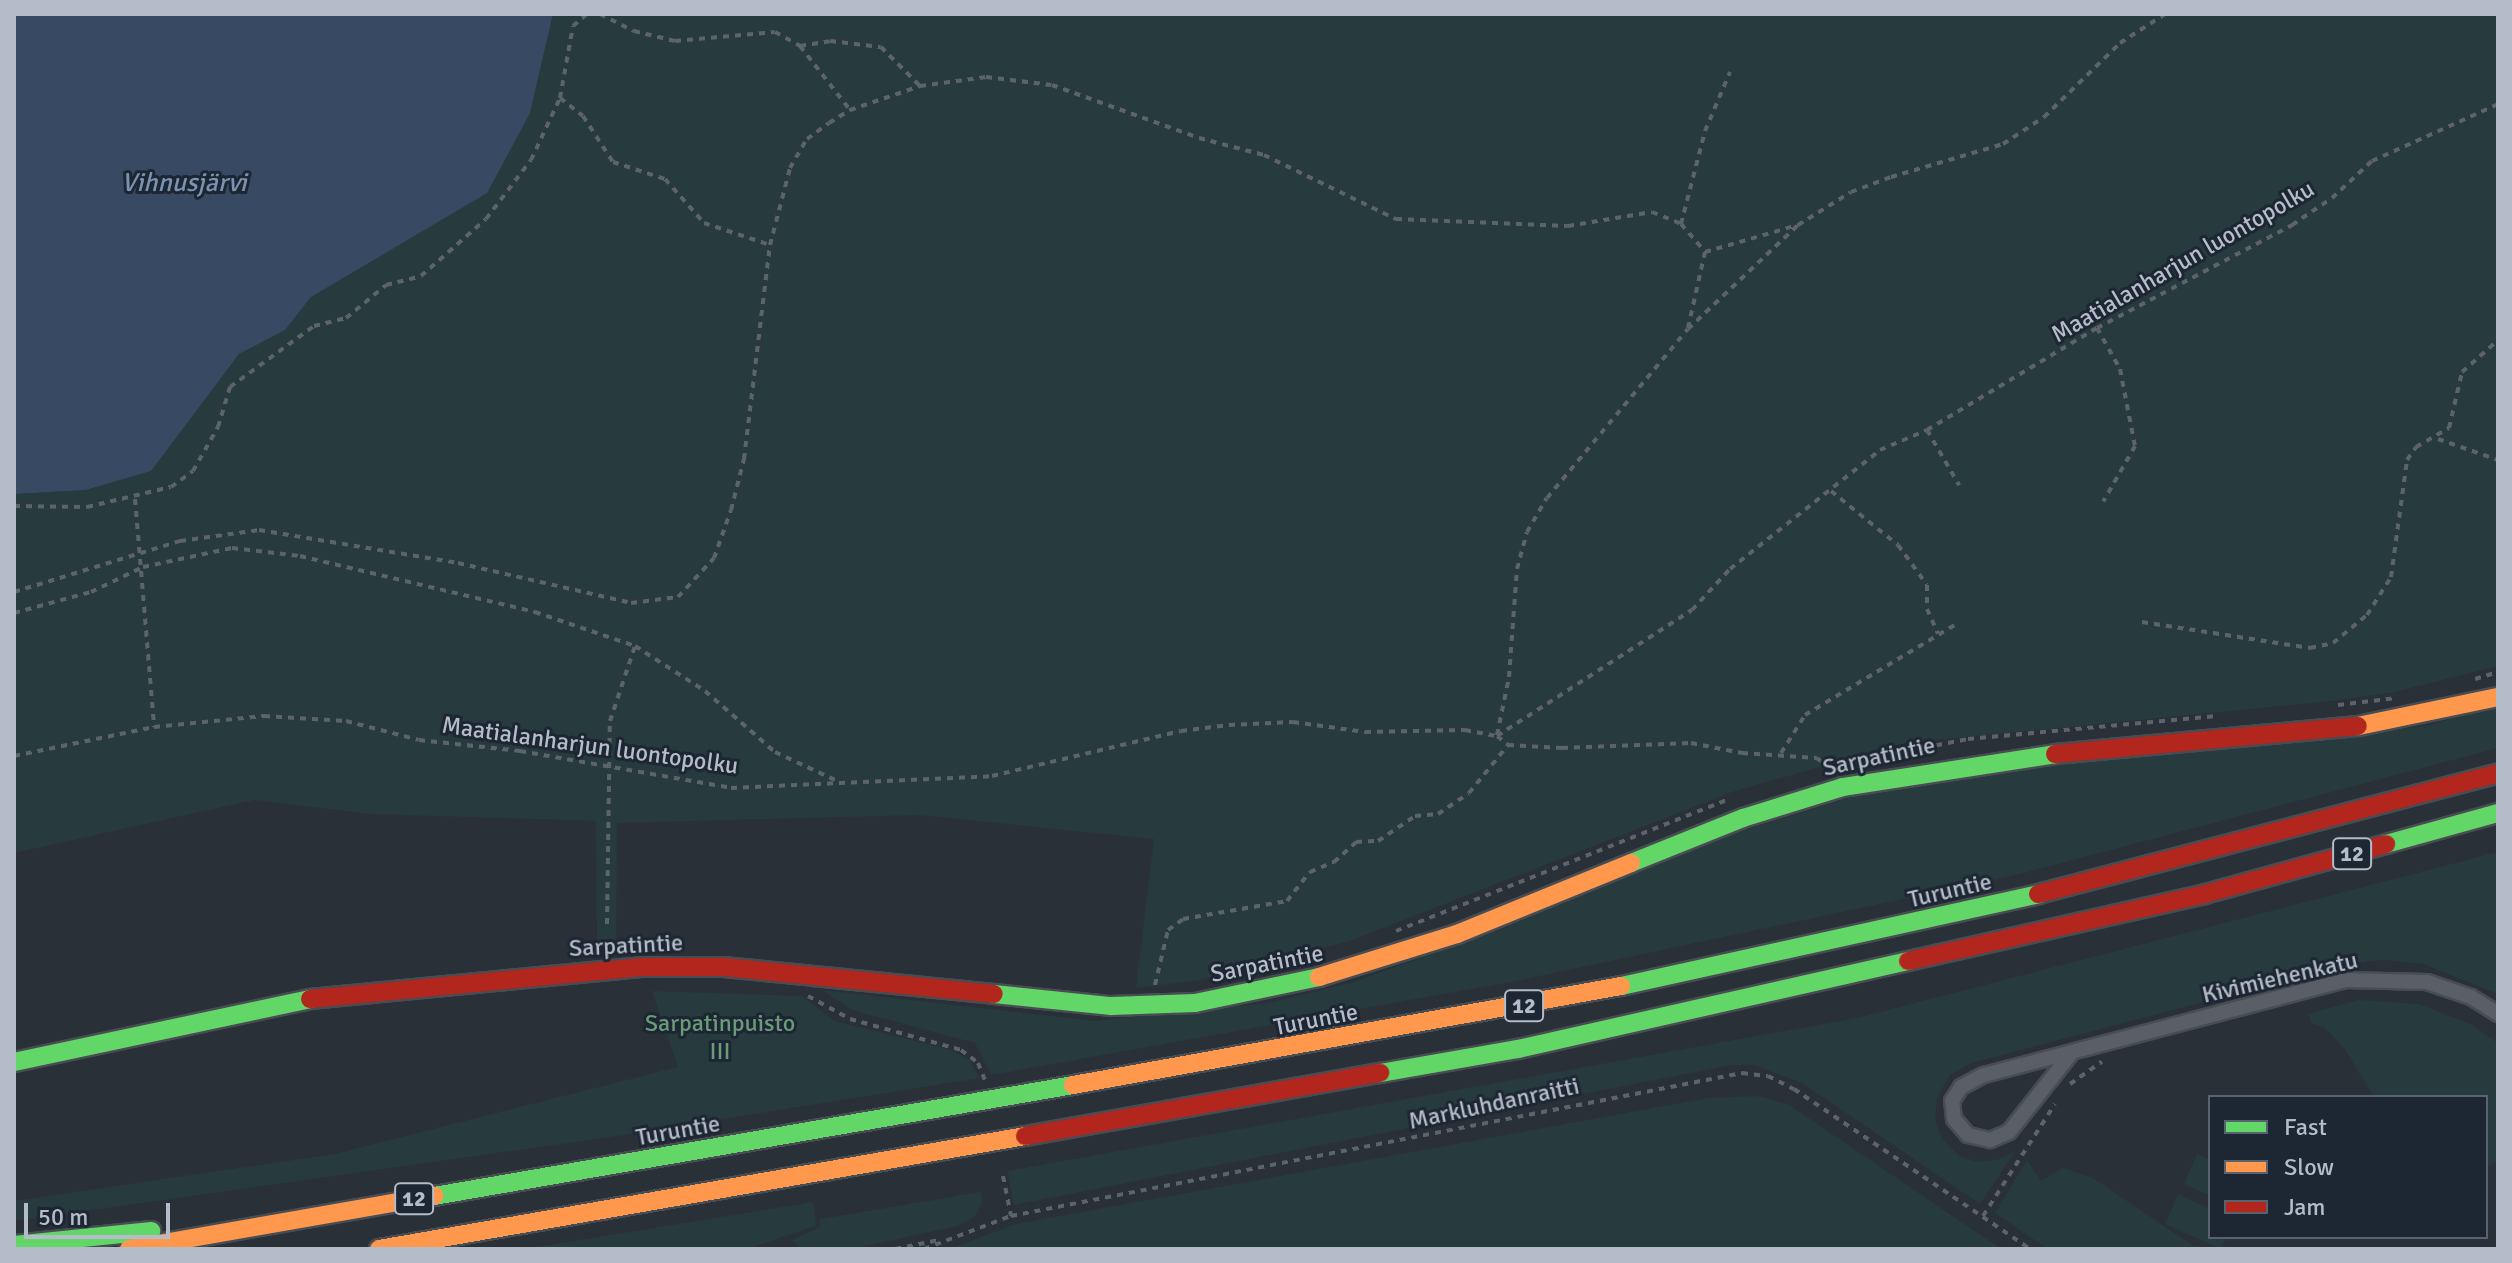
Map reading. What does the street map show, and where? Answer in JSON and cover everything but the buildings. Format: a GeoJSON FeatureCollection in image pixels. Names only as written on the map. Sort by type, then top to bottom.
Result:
{"type":"FeatureCollection","features":[{"type":"Feature","properties":{"kind":"main road","name":"Sarpatintie"},"geometry":{"type":"LineString","coordinates":[[14,1062],[314,998],[643,967],[724,967],[1111,1006],[1195,1003],[1353,970],[1457,934],[1743,818],[1843,787],[2039,755],[2384,724],[2498,697]]}},
{"type":"Feature","properties":{"kind":"main road","name":"Turuntie"},"geometry":{"type":"LineString","coordinates":[[129,1249],[1511,1009],[1894,929],[2192,857],[2498,773]]}},
{"type":"Feature","properties":{"kind":"main road","name":"12"},"geometry":{"type":"LineString","coordinates":[[379,1249],[1518,1049],[2205,894],[2498,813]]}},
{"type":"Feature","properties":{"kind":"main road"},"geometry":{"type":"LineString","coordinates":[[14,1245],[292,1219]]}},
{"type":"Feature","properties":{"kind":"main road"},"geometry":{"type":"LineString","coordinates":[[397,1249],[453,1236]]}},
{"type":"Feature","properties":{"kind":"street","name":"Kivimiehenkatu"},"geometry":{"type":"LineString","coordinates":[[2070,1055],[2009,1132],[1990,1140],[1968,1135],[1954,1119],[1952,1101],[1961,1087],[1984,1075],[2070,1055],[2346,980],[2427,982],[2471,997],[2498,1014]]}},
{"type":"Feature","properties":{"kind":"path"},"geometry":{"type":"LineString","coordinates":[[14,506],[87,507],[135,499],[171,487],[193,471],[218,427],[230,387],[314,326],[346,318],[386,285],[421,276],[486,219],[531,160],[560,98],[573,26],[587,14]]}},
{"type":"Feature","properties":{"kind":"path"},"geometry":{"type":"LineString","coordinates":[[600,14],[634,31],[675,41],[775,32],[800,46],[850,110]]}},
{"type":"Feature","properties":{"kind":"path"},"geometry":{"type":"LineString","coordinates":[[1497,736],[1509,677],[1513,595],[1527,532],[1547,498],[1688,329],[1798,225],[1851,192],[2023,133],[2120,43],[2165,14]]}},
{"type":"Feature","properties":{"kind":"path"},"geometry":{"type":"LineString","coordinates":[[800,46],[830,41],[881,47],[920,86]]}},
{"type":"Feature","properties":{"kind":"path"},"geometry":{"type":"LineString","coordinates":[[1681,224],[1705,131],[1730,72]]}},
{"type":"Feature","properties":{"kind":"path"},"geometry":{"type":"LineString","coordinates":[[14,592],[142,551],[259,530],[434,558],[631,603],[678,597],[714,558],[744,459],[770,245],[790,168],[807,139],[850,110],[920,86],[986,77],[1052,85],[1199,138],[1264,155],[1396,219],[1568,226],[1631,212],[1652,212],[1681,224],[1705,252]]}},
{"type":"Feature","properties":{"kind":"path"},"geometry":{"type":"LineString","coordinates":[[560,98],[583,116],[613,162],[665,179],[704,223],[770,245]]}},
{"type":"Feature","properties":{"kind":"path","name":"Maatialanharjun luontopolku"},"geometry":{"type":"LineString","coordinates":[[1831,491],[1880,450],[1927,430],[2097,328],[2292,225],[2372,161],[2498,104]]}},
{"type":"Feature","properties":{"kind":"path"},"geometry":{"type":"LineString","coordinates":[[1705,252],[1798,225]]}},
{"type":"Feature","properties":{"kind":"path"},"geometry":{"type":"LineString","coordinates":[[1688,329],[1705,252]]}},
{"type":"Feature","properties":{"kind":"path"},"geometry":{"type":"LineString","coordinates":[[2097,328],[2120,369],[2135,446],[2103,502]]}},
{"type":"Feature","properties":{"kind":"path"},"geometry":{"type":"LineString","coordinates":[[2142,622],[2310,648],[2333,643],[2367,615],[2391,577],[2407,460],[2416,447],[2438,439],[2449,428],[2462,372],[2498,340]]}},
{"type":"Feature","properties":{"kind":"path"},"geometry":{"type":"LineString","coordinates":[[1927,430],[1959,485]]}},
{"type":"Feature","properties":{"kind":"path"},"geometry":{"type":"LineString","coordinates":[[2438,439],[2498,460]]}},
{"type":"Feature","properties":{"kind":"path"},"geometry":{"type":"LineString","coordinates":[[1497,736],[1692,610],[1730,569],[1831,491],[1898,545],[1927,585],[1927,609],[1938,634]]}},
{"type":"Feature","properties":{"kind":"path"},"geometry":{"type":"LineString","coordinates":[[135,499],[142,551],[154,727]]}},
{"type":"Feature","properties":{"kind":"path"},"geometry":{"type":"LineString","coordinates":[[14,613],[91,592],[143,567],[232,548],[300,556],[535,612],[635,646],[705,691],[775,752],[837,781]]}},
{"type":"Feature","properties":{"kind":"path"},"geometry":{"type":"LineString","coordinates":[[1781,753],[1805,715],[1958,623]]}},
{"type":"Feature","properties":{"kind":"path"},"geometry":{"type":"LineString","coordinates":[[607,924],[610,721],[635,646]]}},
{"type":"Feature","properties":{"kind":"path","name":"Maatialanharjun luontopolku"},"geometry":{"type":"LineString","coordinates":[[14,756],[154,727],[264,716],[346,721],[419,740],[520,751],[611,770],[731,788],[992,776],[1181,731],[1229,725],[1293,722],[1365,732],[1465,730],[1497,736]]}},
{"type":"Feature","properties":{"kind":"path"},"geometry":{"type":"LineString","coordinates":[[1497,736],[1508,745],[1691,743],[1742,753],[1781,753],[1817,758],[1843,787]]}},
{"type":"Feature","properties":{"kind":"path"},"geometry":{"type":"LineString","coordinates":[[1155,991],[1156,966],[1168,930],[1183,919],[1287,901],[1310,872],[1334,862],[1356,842],[1378,841],[1415,816],[1438,814],[1469,793],[1508,745]]}},
{"type":"Feature","properties":{"kind":"path"},"geometry":{"type":"LineString","coordinates":[[802,991],[832,1012],[961,1050],[978,1063],[985,1081]]}},
{"type":"Feature","properties":{"kind":"path"},"geometry":{"type":"LineString","coordinates":[[2064,1089],[2105,1061]]}},
{"type":"Feature","properties":{"kind":"path","name":"Markluhdanraitti"},"geometry":{"type":"LineString","coordinates":[[924,1249],[1011,1216],[1742,1073],[1768,1076],[1794,1089],[2030,1249]]}},
{"type":"Feature","properties":{"kind":"path"},"geometry":{"type":"LineString","coordinates":[[1983,1216],[2056,1101]]}},
{"type":"Feature","properties":{"kind":"path"},"geometry":{"type":"LineString","coordinates":[[1003,1176],[1011,1216]]}},
{"type":"Feature","properties":{"kind":"path"},"geometry":{"type":"LineString","coordinates":[[895,1249],[944,1239]]}},
{"type":"Feature","properties":{"kind":"green space"},"geometry":{"type":"Polygon","coordinates":[[[553,14],[2498,14],[2498,666],[2395,692],[2331,701],[1904,743],[1732,792],[1350,941],[1200,980],[1136,988],[1154,839],[919,815],[617,823],[616,945],[597,946],[596,821],[370,814],[254,800],[14,853],[14,494],[86,490],[151,471],[239,354],[285,330],[311,297],[530,113],[553,14]]]}},
{"type":"Feature","properties":{"kind":"green space"},"geometry":{"type":"Polygon","coordinates":[[[2498,706],[2498,748],[2020,874],[1516,981],[991,1075],[975,1043],[852,1010],[822,990],[1095,1021],[1268,1003],[1350,983],[1492,933],[1729,835],[1891,785],[1976,770],[2360,735],[2429,725],[2498,706]]]}},
{"type":"Feature","properties":{"kind":"green space"},"geometry":{"type":"Polygon","coordinates":[[[2498,852],[2498,994],[2423,964],[2383,960],[2348,964],[1971,1063],[1950,1075],[1937,1097],[1935,1120],[1942,1139],[1959,1156],[1976,1162],[1997,1160],[2015,1151],[1980,1204],[1802,1083],[1754,1065],[1731,1065],[1014,1205],[1007,1171],[1857,1018],[2498,852]]]}},
{"type":"Feature","properties":{"kind":"green space","name":"Sarpatinpuisto III"},"geometry":{"type":"Polygon","coordinates":[[[652,991],[802,996],[834,1021],[951,1050],[969,1060],[980,1078],[610,1137],[14,1221],[14,1201],[335,1154],[678,1067],[652,991]]]}},
{"type":"Feature","properties":{"kind":"green space"},"geometry":{"type":"Polygon","coordinates":[[[2359,1000],[2419,1004],[2472,1025],[2498,1043],[2498,1162],[2488,1166],[2488,1095],[2371,1095],[2344,1048],[2324,1027],[2312,1024],[2308,1014],[2359,1000]]]}},
{"type":"Feature","properties":{"kind":"green space"},"geometry":{"type":"Polygon","coordinates":[[[1757,1096],[1788,1104],[2001,1249],[949,1249],[1016,1224],[1708,1098],[1757,1096]]]}},
{"type":"Feature","properties":{"kind":"green space"},"geometry":{"type":"Polygon","coordinates":[[[2197,1154],[2208,1159],[2208,1195],[2184,1184],[2197,1154]]]}},
{"type":"Feature","properties":{"kind":"green space"},"geometry":{"type":"Polygon","coordinates":[[[2027,1160],[2041,1181],[2063,1168],[2093,1178],[2198,1249],[2048,1249],[1995,1213],[2027,1160]]]}},
{"type":"Feature","properties":{"kind":"green space"},"geometry":{"type":"Polygon","coordinates":[[[981,1192],[982,1203],[974,1217],[958,1226],[850,1249],[802,1249],[792,1240],[820,1227],[820,1219],[981,1192]]]}},
{"type":"Feature","properties":{"kind":"green space"},"geometry":{"type":"Polygon","coordinates":[[[2178,1194],[2208,1208],[2208,1239],[2225,1239],[2221,1249],[2165,1224],[2178,1194]]]}},
{"type":"Feature","properties":{"kind":"green space"},"geometry":{"type":"Polygon","coordinates":[[[813,1202],[816,1226],[747,1249],[525,1249],[813,1202]]]}},
{"type":"Feature","properties":{"kind":"water","name":"Vihnusjärvi"},"geometry":{"type":"Polygon","coordinates":[[[14,14],[553,14],[530,113],[487,193],[311,297],[285,330],[239,354],[151,471],[86,490],[14,494],[14,14]]]}},
{"type":"Feature","properties":{"kind":"traffic: fast"},"geometry":{"type":"LineString","coordinates":[[1631,863],[1743,818],[1843,787],[2055,754]]}},
{"type":"Feature","properties":{"kind":"traffic: fast"},"geometry":{"type":"LineString","coordinates":[[2386,844],[2498,813]]}},
{"type":"Feature","properties":{"kind":"traffic: fast"},"geometry":{"type":"LineString","coordinates":[[1621,986],[2038,894]]}},
{"type":"Feature","properties":{"kind":"traffic: fast"},"geometry":{"type":"LineString","coordinates":[[1380,1073],[1518,1049],[1908,961]]}},
{"type":"Feature","properties":{"kind":"traffic: fast"},"geometry":{"type":"LineString","coordinates":[[994,994],[1111,1006],[1195,1003],[1319,977]]}},
{"type":"Feature","properties":{"kind":"traffic: fast"},"geometry":{"type":"LineString","coordinates":[[14,1062],[310,999]]}},
{"type":"Feature","properties":{"kind":"traffic: fast"},"geometry":{"type":"LineString","coordinates":[[434,1196],[1073,1085]]}},
{"type":"Feature","properties":{"kind":"traffic: fast"},"geometry":{"type":"LineString","coordinates":[[14,1245],[151,1231]]}},
{"type":"Feature","properties":{"kind":"traffic: slow"},"geometry":{"type":"LineString","coordinates":[[2358,726],[2498,697]]}},
{"type":"Feature","properties":{"kind":"traffic: slow"},"geometry":{"type":"LineString","coordinates":[[1319,977],[1457,934],[1631,863]]}},
{"type":"Feature","properties":{"kind":"traffic: slow"},"geometry":{"type":"LineString","coordinates":[[1073,1085],[1621,986]]}},
{"type":"Feature","properties":{"kind":"traffic: slow"},"geometry":{"type":"LineString","coordinates":[[379,1249],[1025,1136]]}},
{"type":"Feature","properties":{"kind":"traffic: slow"},"geometry":{"type":"LineString","coordinates":[[129,1249],[434,1196]]}},
{"type":"Feature","properties":{"kind":"traffic: jam"},"geometry":{"type":"LineString","coordinates":[[2055,754],[2358,726]]}},
{"type":"Feature","properties":{"kind":"traffic: jam"},"geometry":{"type":"LineString","coordinates":[[2038,894],[2498,773]]}},
{"type":"Feature","properties":{"kind":"traffic: jam"},"geometry":{"type":"LineString","coordinates":[[1908,961],[2205,894],[2386,844]]}},
{"type":"Feature","properties":{"kind":"traffic: jam"},"geometry":{"type":"LineString","coordinates":[[310,999],[643,967],[724,967],[994,994]]}},
{"type":"Feature","properties":{"kind":"traffic: jam"},"geometry":{"type":"LineString","coordinates":[[1025,1136],[1380,1073]]}}]}
